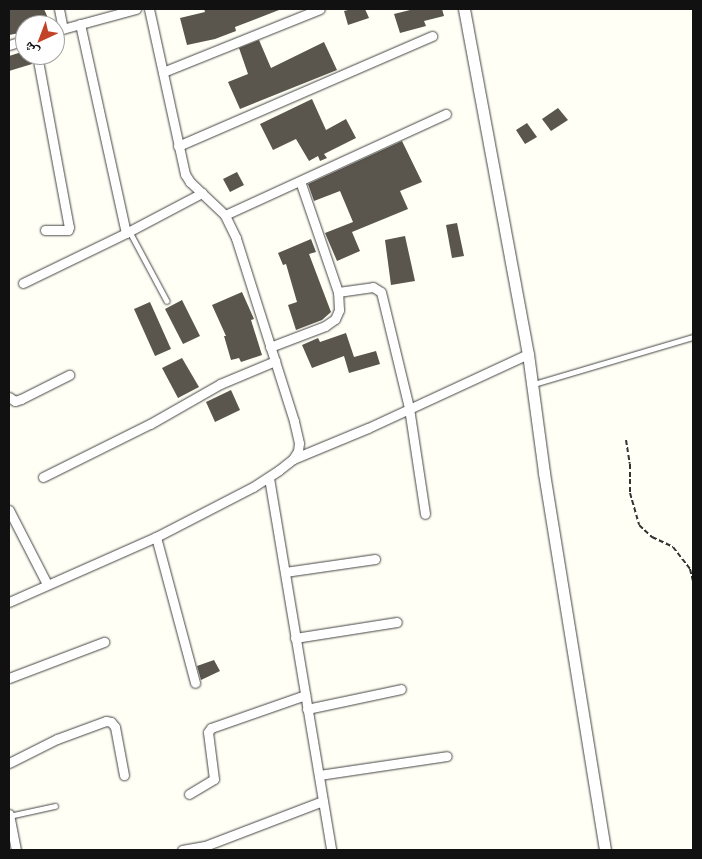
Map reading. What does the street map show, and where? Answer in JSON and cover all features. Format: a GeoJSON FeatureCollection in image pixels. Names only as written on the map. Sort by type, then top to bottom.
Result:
{"type":"FeatureCollection","features":[{"type":"Feature","properties":{"kind":"street"},"geometry":{"type":"LineString","coordinates":[[65,28],[136,9]]}},
{"type":"Feature","properties":{"kind":"street"},"geometry":{"type":"LineString","coordinates":[[150,9],[184,174],[225,215],[236,238],[299,443],[293,459]]}},
{"type":"Feature","properties":{"kind":"street"},"geometry":{"type":"LineString","coordinates":[[162,72],[320,9]]}},
{"type":"Feature","properties":{"kind":"street"},"geometry":{"type":"LineString","coordinates":[[464,9],[528,354],[544,473],[605,850]]}},
{"type":"Feature","properties":{"kind":"street"},"geometry":{"type":"LineString","coordinates":[[80,24],[128,232]]}},
{"type":"Feature","properties":{"kind":"street"},"geometry":{"type":"LineString","coordinates":[[178,146],[432,36]]}},
{"type":"Feature","properties":{"kind":"street"},"geometry":{"type":"LineString","coordinates":[[39,65],[69,228],[68,230],[45,230]]}},
{"type":"Feature","properties":{"kind":"street"},"geometry":{"type":"LineString","coordinates":[[225,215],[446,114]]}},
{"type":"Feature","properties":{"kind":"street"},"geometry":{"type":"LineString","coordinates":[[270,347],[325,326],[335,319],[339,310],[338,292],[300,181]]}},
{"type":"Feature","properties":{"kind":"street"},"geometry":{"type":"LineString","coordinates":[[23,282],[128,232],[202,193]]}},
{"type":"Feature","properties":{"kind":"street"},"geometry":{"type":"LineString","coordinates":[[338,292],[373,287],[381,292],[409,408],[425,514]]}},
{"type":"Feature","properties":{"kind":"street"},"geometry":{"type":"LineString","coordinates":[[9,602],[156,537],[269,478],[293,459],[528,354]]}},
{"type":"Feature","properties":{"kind":"street"},"geometry":{"type":"LineString","coordinates":[[43,477],[150,424],[220,384],[275,361]]}},
{"type":"Feature","properties":{"kind":"street"},"geometry":{"type":"LineString","coordinates":[[9,397],[15,401],[21,399],[69,375]]}},
{"type":"Feature","properties":{"kind":"street"},"geometry":{"type":"LineString","coordinates":[[269,478],[331,850]]}},
{"type":"Feature","properties":{"kind":"street"},"geometry":{"type":"LineString","coordinates":[[9,510],[12,524],[47,584]]}},
{"type":"Feature","properties":{"kind":"street"},"geometry":{"type":"LineString","coordinates":[[156,537],[195,683]]}},
{"type":"Feature","properties":{"kind":"street"},"geometry":{"type":"LineString","coordinates":[[285,572],[375,559]]}},
{"type":"Feature","properties":{"kind":"street"},"geometry":{"type":"LineString","coordinates":[[295,638],[397,622]]}},
{"type":"Feature","properties":{"kind":"street"},"geometry":{"type":"LineString","coordinates":[[9,678],[104,642]]}},
{"type":"Feature","properties":{"kind":"street"},"geometry":{"type":"LineString","coordinates":[[307,709],[401,689]]}},
{"type":"Feature","properties":{"kind":"street"},"geometry":{"type":"LineString","coordinates":[[189,794],[214,779],[208,732],[211,728],[305,695]]}},
{"type":"Feature","properties":{"kind":"street"},"geometry":{"type":"LineString","coordinates":[[9,764],[57,739],[106,721],[111,722],[115,727],[124,775]]}},
{"type":"Feature","properties":{"kind":"street"},"geometry":{"type":"LineString","coordinates":[[319,775],[447,756]]}},
{"type":"Feature","properties":{"kind":"street"},"geometry":{"type":"LineString","coordinates":[[182,850],[221,841],[323,801]]}},
{"type":"Feature","properties":{"kind":"street"},"geometry":{"type":"LineString","coordinates":[[9,815],[13,845]]}},
{"type":"Feature","properties":{"kind":"lane"},"geometry":{"type":"LineString","coordinates":[[128,232],[167,301]]}},
{"type":"Feature","properties":{"kind":"lane"},"geometry":{"type":"LineString","coordinates":[[533,385],[693,337]]}},
{"type":"Feature","properties":{"kind":"lane"},"geometry":{"type":"LineString","coordinates":[[9,815],[55,806]]}},
{"type":"Feature","properties":{"kind":"path"},"geometry":{"type":"LineString","coordinates":[[626,440],[630,464],[630,494],[639,525],[652,537],[673,547],[690,569],[693,581]]}},
{"type":"Feature","properties":{"kind":"building"},"geometry":{"type":"Polygon","coordinates":[[[9,9],[44,9],[47,15],[15,15],[15,34],[9,35],[9,9]]]}},
{"type":"Feature","properties":{"kind":"building"},"geometry":{"type":"Polygon","coordinates":[[[204,9],[279,10],[235,27],[236,31],[215,39],[187,45],[180,18],[205,12],[204,9]]]}},
{"type":"Feature","properties":{"kind":"building"},"geometry":{"type":"Polygon","coordinates":[[[365,9],[369,18],[348,25],[344,11],[365,9]]]}},
{"type":"Feature","properties":{"kind":"building"},"geometry":{"type":"Polygon","coordinates":[[[414,9],[442,9],[444,16],[424,21],[426,26],[400,33],[394,14],[414,9]]]}},
{"type":"Feature","properties":{"kind":"building"},"geometry":{"type":"Polygon","coordinates":[[[259,40],[271,68],[324,42],[337,70],[240,109],[228,82],[248,74],[239,48],[259,40]]]}},
{"type":"Feature","properties":{"kind":"building"},"geometry":{"type":"Polygon","coordinates":[[[15,54],[15,65],[29,65],[9,71],[9,56],[15,54]]]}},
{"type":"Feature","properties":{"kind":"building"},"geometry":{"type":"Polygon","coordinates":[[[312,99],[326,130],[346,119],[356,138],[324,154],[327,158],[320,161],[318,156],[309,161],[296,139],[273,150],[260,124],[312,99]]]}},
{"type":"Feature","properties":{"kind":"building"},"geometry":{"type":"Polygon","coordinates":[[[558,108],[568,120],[551,131],[542,119],[558,108]]]}},
{"type":"Feature","properties":{"kind":"building"},"geometry":{"type":"Polygon","coordinates":[[[527,123],[537,137],[525,144],[516,130],[527,123]]]}},
{"type":"Feature","properties":{"kind":"building"},"geometry":{"type":"Polygon","coordinates":[[[402,141],[422,182],[400,191],[408,209],[352,232],[360,251],[337,261],[325,233],[353,222],[340,191],[314,201],[308,184],[402,141]]]}},
{"type":"Feature","properties":{"kind":"building"},"geometry":{"type":"Polygon","coordinates":[[[237,172],[244,185],[230,192],[223,179],[237,172]]]}},
{"type":"Feature","properties":{"kind":"building"},"geometry":{"type":"Polygon","coordinates":[[[457,223],[464,256],[452,258],[446,225],[457,223]]]}},
{"type":"Feature","properties":{"kind":"building"},"geometry":{"type":"Polygon","coordinates":[[[405,236],[415,281],[391,285],[385,240],[405,236]]]}},
{"type":"Feature","properties":{"kind":"building"},"geometry":{"type":"Polygon","coordinates":[[[311,239],[316,252],[309,254],[331,312],[322,320],[296,330],[288,305],[297,302],[286,264],[283,265],[278,253],[311,239]]]}},
{"type":"Feature","properties":{"kind":"building"},"geometry":{"type":"Polygon","coordinates":[[[242,292],[254,319],[251,320],[262,355],[241,362],[239,358],[231,360],[224,336],[226,336],[212,305],[242,292]]]}},
{"type":"Feature","properties":{"kind":"building"},"geometry":{"type":"Polygon","coordinates":[[[182,300],[200,336],[183,344],[165,309],[182,300]]]}},
{"type":"Feature","properties":{"kind":"building"},"geometry":{"type":"Polygon","coordinates":[[[150,302],[171,349],[155,356],[134,309],[150,302]]]}},
{"type":"Feature","properties":{"kind":"building"},"geometry":{"type":"Polygon","coordinates":[[[346,333],[354,357],[376,351],[380,364],[349,373],[344,356],[312,368],[302,345],[318,338],[320,342],[346,333]]]}},
{"type":"Feature","properties":{"kind":"building"},"geometry":{"type":"Polygon","coordinates":[[[182,358],[199,387],[178,398],[162,368],[182,358]]]}},
{"type":"Feature","properties":{"kind":"building"},"geometry":{"type":"Polygon","coordinates":[[[231,390],[240,410],[215,422],[206,402],[231,390]]]}},
{"type":"Feature","properties":{"kind":"building"},"geometry":{"type":"Polygon","coordinates":[[[214,660],[220,671],[201,680],[197,666],[214,660]]]}}]}
